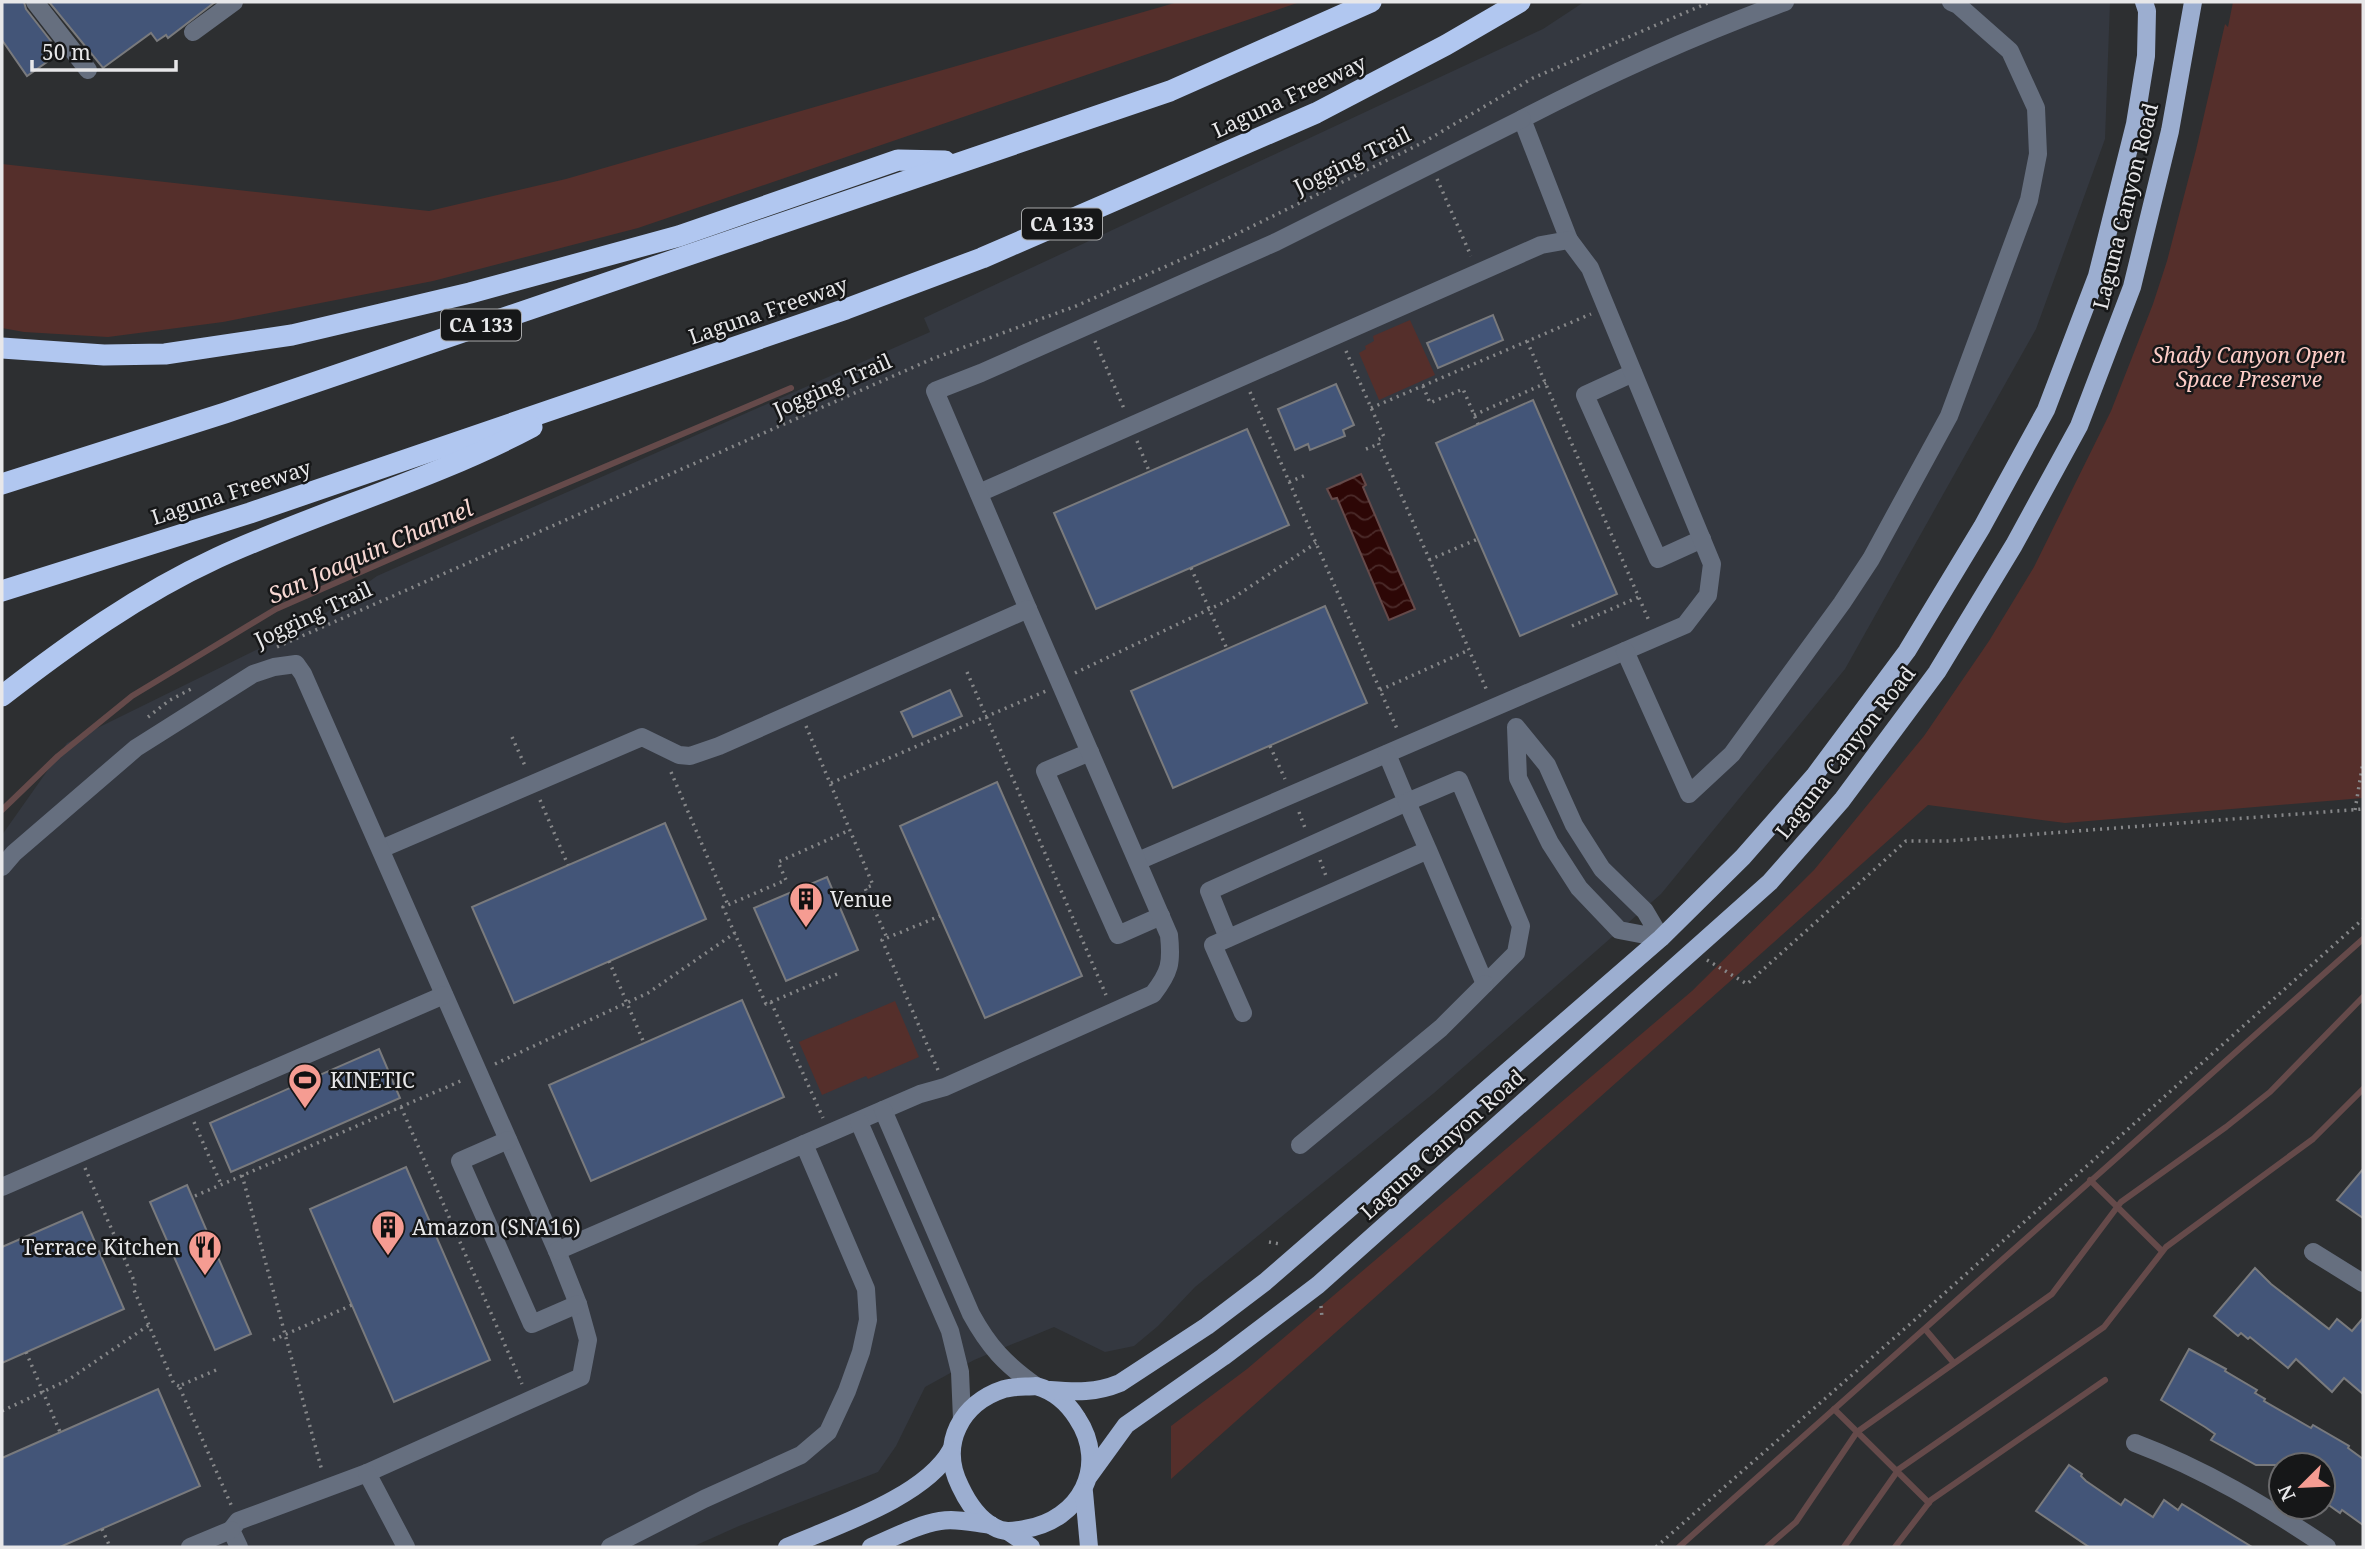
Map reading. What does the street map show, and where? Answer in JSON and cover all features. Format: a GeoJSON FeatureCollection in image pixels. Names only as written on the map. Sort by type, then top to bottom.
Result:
{"type":"FeatureCollection","features":[{"type":"Feature","properties":{"kind":"highway","name":"CA 133"},"geometry":{"type":"LineString","coordinates":[[2,484],[238,408],[1170,91],[1371,2]]}},
{"type":"Feature","properties":{"kind":"highway","name":"Laguna Freeway"},"geometry":{"type":"LineString","coordinates":[[2,591],[250,513],[846,309],[1008,247],[1317,113],[1446,45],[1520,2]]}},
{"type":"Feature","properties":{"kind":"highway"},"geometry":{"type":"LineString","coordinates":[[2,348],[104,355],[165,354],[292,335],[457,296],[678,236],[898,160],[958,162]]}},
{"type":"Feature","properties":{"kind":"highway"},"geometry":{"type":"LineString","coordinates":[[2,696],[83,635],[126,607],[214,560],[494,448],[593,395]]}},
{"type":"Feature","properties":{"kind":"main road","name":"Laguna Canyon Road"},"geometry":{"type":"LineString","coordinates":[[1043,1388],[1082,1393],[1120,1383],[1207,1326],[1307,1247],[1661,938],[1743,857],[1814,776],[1907,651],[1982,527],[2046,410],[2097,276],[2135,124],[2146,56],[2147,10],[2144,2]]}},
{"type":"Feature","properties":{"kind":"main road","name":"Laguna Canyon Road"},"geometry":{"type":"LineString","coordinates":[[1087,1484],[1126,1425],[1286,1312],[1318,1285],[1770,882],[1842,800],[1930,682],[2014,545],[2079,426],[2132,287],[2170,131],[2193,2]]}},
{"type":"Feature","properties":{"kind":"main road"},"geometry":{"type":"LineString","coordinates":[[1661,938],[1692,950]]}},
{"type":"Feature","properties":{"kind":"main road"},"geometry":{"type":"LineString","coordinates":[[787,1547],[904,1495],[939,1468],[951,1450],[962,1419],[979,1400],[1006,1389],[1043,1388],[1070,1407],[1083,1426],[1091,1446],[1087,1484],[1090,1547]]}},
{"type":"Feature","properties":{"kind":"main road"},"geometry":{"type":"LineString","coordinates":[[951,1450],[955,1476],[967,1501],[991,1525]]}},
{"type":"Feature","properties":{"kind":"main road"},"geometry":{"type":"LineString","coordinates":[[1009,1532],[1050,1522],[1065,1512],[1087,1484]]}},
{"type":"Feature","properties":{"kind":"main road"},"geometry":{"type":"LineString","coordinates":[[871,1547],[918,1528],[955,1520],[991,1525],[1009,1532],[1031,1547]]}},
{"type":"Feature","properties":{"kind":"street"},"geometry":{"type":"LineString","coordinates":[[35,2],[88,70]]}},
{"type":"Feature","properties":{"kind":"street"},"geometry":{"type":"LineString","coordinates":[[193,32],[234,2]]}},
{"type":"Feature","properties":{"kind":"street"},"geometry":{"type":"LineString","coordinates":[[557,1251],[920,1094],[945,1087],[1114,1012],[1153,994],[1164,980],[1172,961],[1170,935],[935,391],[1276,242],[1580,89],[1739,19],[1785,2]]}},
{"type":"Feature","properties":{"kind":"street"},"geometry":{"type":"LineString","coordinates":[[1625,651],[1689,794],[1732,754],[1842,603],[1871,559],[1949,416],[2029,200],[2038,155],[2036,108],[2010,51],[1958,5],[1951,2]]}},
{"type":"Feature","properties":{"kind":"street"},"geometry":{"type":"LineString","coordinates":[[1138,861],[1685,625],[1708,594],[1712,564],[1590,268],[1569,240],[1522,119]]}},
{"type":"Feature","properties":{"kind":"street"},"geometry":{"type":"LineString","coordinates":[[979,493],[1541,245],[1569,240]]}},
{"type":"Feature","properties":{"kind":"street"},"geometry":{"type":"LineString","coordinates":[[1633,373],[1585,395],[1658,559],[1702,539]]}},
{"type":"Feature","properties":{"kind":"street"},"geometry":{"type":"LineString","coordinates":[[381,849],[642,737],[679,755],[690,756],[1028,609]]}},
{"type":"Feature","properties":{"kind":"street"},"geometry":{"type":"LineString","coordinates":[[2,867],[14,853],[135,748],[253,674],[296,664],[303,674],[381,849],[557,1251],[578,1304],[588,1340],[581,1377],[367,1473],[326,1487],[307,1500],[235,1525],[190,1547]]}},
{"type":"Feature","properties":{"kind":"street"},"geometry":{"type":"LineString","coordinates":[[1500,705],[1548,765],[1574,825],[1602,869],[1645,911],[1661,938]]}},
{"type":"Feature","properties":{"kind":"street"},"geometry":{"type":"LineString","coordinates":[[1516,727],[1518,778],[1550,843],[1579,888],[1619,930],[1661,938]]}},
{"type":"Feature","properties":{"kind":"street"},"geometry":{"type":"LineString","coordinates":[[1090,752],[1045,771],[1118,935],[1161,916]]}},
{"type":"Feature","properties":{"kind":"street"},"geometry":{"type":"LineString","coordinates":[[1387,754],[1485,984]]}},
{"type":"Feature","properties":{"kind":"street"},"geometry":{"type":"LineString","coordinates":[[1228,938],[1209,891],[1459,780],[1521,926],[1516,953],[1441,1028],[1300,1144]]}},
{"type":"Feature","properties":{"kind":"street"},"geometry":{"type":"LineString","coordinates":[[1243,1013],[1213,944],[1428,850]]}},
{"type":"Feature","properties":{"kind":"street"},"geometry":{"type":"LineString","coordinates":[[2,1187],[444,995]]}},
{"type":"Feature","properties":{"kind":"street"},"geometry":{"type":"LineString","coordinates":[[883,1110],[971,1314],[984,1337],[1012,1369],[1043,1388]]}},
{"type":"Feature","properties":{"kind":"street"},"geometry":{"type":"LineString","coordinates":[[859,1122],[950,1331],[960,1372],[962,1419]]}},
{"type":"Feature","properties":{"kind":"street"},"geometry":{"type":"LineString","coordinates":[[508,1140],[460,1161],[532,1324],[578,1304]]}},
{"type":"Feature","properties":{"kind":"street"},"geometry":{"type":"LineString","coordinates":[[610,1547],[801,1455],[828,1432],[861,1352],[868,1320],[866,1289],[804,1144]]}},
{"type":"Feature","properties":{"kind":"street"},"geometry":{"type":"LineString","coordinates":[[2313,1252],[2363,1283]]}},
{"type":"Feature","properties":{"kind":"street"},"geometry":{"type":"LineString","coordinates":[[2135,1443],[2198,1469],[2243,1493],[2327,1547]]}},
{"type":"Feature","properties":{"kind":"street"},"geometry":{"type":"LineString","coordinates":[[367,1473],[405,1547]]}},
{"type":"Feature","properties":{"kind":"street"},"geometry":{"type":"LineString","coordinates":[[235,1525],[239,1547]]}},
{"type":"Feature","properties":{"kind":"path","name":"Jogging Trail"},"geometry":{"type":"LineString","coordinates":[[275,648],[932,359],[1076,306],[1212,246],[1422,144],[1533,78],[1710,2]]}},
{"type":"Feature","properties":{"kind":"path"},"geometry":{"type":"LineString","coordinates":[[1431,165],[1473,259],[1482,271]]}},
{"type":"Feature","properties":{"kind":"path"},"geometry":{"type":"LineString","coordinates":[[1371,408],[1606,307]]}},
{"type":"Feature","properties":{"kind":"path"},"geometry":{"type":"LineString","coordinates":[[1088,325],[1149,471]]}},
{"type":"Feature","properties":{"kind":"path"},"geometry":{"type":"LineString","coordinates":[[1339,335],[1384,438],[1377,440],[1378,444],[1469,650],[1500,705]]}},
{"type":"Feature","properties":{"kind":"path"},"geometry":{"type":"LineString","coordinates":[[1527,341],[1656,638]]}},
{"type":"Feature","properties":{"kind":"path"},"geometry":{"type":"LineString","coordinates":[[1243,377],[1405,746]]}},
{"type":"Feature","properties":{"kind":"path"},"geometry":{"type":"LineString","coordinates":[[1474,415],[1546,383]]}},
{"type":"Feature","properties":{"kind":"path"},"geometry":{"type":"LineString","coordinates":[[1423,386],[1430,403],[1463,389],[1478,424]]}},
{"type":"Feature","properties":{"kind":"path"},"geometry":{"type":"LineString","coordinates":[[1366,449],[1378,444]]}},
{"type":"Feature","properties":{"kind":"path"},"geometry":{"type":"LineString","coordinates":[[1289,482],[1306,475]]}},
{"type":"Feature","properties":{"kind":"path"},"geometry":{"type":"LineString","coordinates":[[1429,559],[1478,539]]}},
{"type":"Feature","properties":{"kind":"path"},"geometry":{"type":"LineString","coordinates":[[830,783],[986,717],[1233,598],[1316,543]]}},
{"type":"Feature","properties":{"kind":"path"},"geometry":{"type":"LineString","coordinates":[[1191,568],[1227,649]]}},
{"type":"Feature","properties":{"kind":"path"},"geometry":{"type":"LineString","coordinates":[[1572,625],[1639,597]]}},
{"type":"Feature","properties":{"kind":"path"},"geometry":{"type":"LineString","coordinates":[[1380,690],[1469,650]]}},
{"type":"Feature","properties":{"kind":"path"},"geometry":{"type":"LineString","coordinates":[[967,672],[1114,1012]]}},
{"type":"Feature","properties":{"kind":"path"},"geometry":{"type":"LineString","coordinates":[[141,722],[170,700],[205,682]]}},
{"type":"Feature","properties":{"kind":"path"},"geometry":{"type":"LineString","coordinates":[[799,710],[873,885],[866,888],[887,938]]}},
{"type":"Feature","properties":{"kind":"path"},"geometry":{"type":"LineString","coordinates":[[660,746],[728,905]]}},
{"type":"Feature","properties":{"kind":"path"},"geometry":{"type":"LineString","coordinates":[[1270,746],[1333,891]]}},
{"type":"Feature","properties":{"kind":"path"},"geometry":{"type":"LineString","coordinates":[[2355,810],[2363,761]]}},
{"type":"Feature","properties":{"kind":"path"},"geometry":{"type":"LineString","coordinates":[[1692,950],[1747,984],[1906,841],[1947,841],[2363,809]]}},
{"type":"Feature","properties":{"kind":"path"},"geometry":{"type":"LineString","coordinates":[[837,974],[766,1004],[723,907],[786,880],[778,862],[850,830]]}},
{"type":"Feature","properties":{"kind":"path"},"geometry":{"type":"LineString","coordinates":[[940,916],[882,940],[945,1087]]}},
{"type":"Feature","properties":{"kind":"path"},"geometry":{"type":"LineString","coordinates":[[1656,1547],[2363,919]]}},
{"type":"Feature","properties":{"kind":"path"},"geometry":{"type":"LineString","coordinates":[[195,1196],[477,1073],[648,993],[735,933]]}},
{"type":"Feature","properties":{"kind":"path"},"geometry":{"type":"LineString","coordinates":[[609,961],[644,1043]]}},
{"type":"Feature","properties":{"kind":"path"},"geometry":{"type":"LineString","coordinates":[[771,1002],[830,1134]]}},
{"type":"Feature","properties":{"kind":"path"},"geometry":{"type":"LineString","coordinates":[[187,1106],[221,1184]]}},
{"type":"Feature","properties":{"kind":"path"},"geometry":{"type":"LineString","coordinates":[[401,1107],[529,1401]]}},
{"type":"Feature","properties":{"kind":"path"},"geometry":{"type":"LineString","coordinates":[[79,1153],[135,1283],[134,1290],[174,1384],[179,1386],[235,1525]]}},
{"type":"Feature","properties":{"kind":"path"},"geometry":{"type":"LineString","coordinates":[[242,1175],[326,1487]]}},
{"type":"Feature","properties":{"kind":"path"},"geometry":{"type":"LineString","coordinates":[[273,1340],[352,1306]]}},
{"type":"Feature","properties":{"kind":"path"},"geometry":{"type":"LineString","coordinates":[[2,1411],[68,1380],[149,1325]]}},
{"type":"Feature","properties":{"kind":"path"},"geometry":{"type":"LineString","coordinates":[[26,1352],[60,1432]]}},
{"type":"Feature","properties":{"kind":"path"},"geometry":{"type":"LineString","coordinates":[[179,1386],[216,1370]]}},
{"type":"Feature","properties":{"kind":"path"},"geometry":{"type":"LineString","coordinates":[[102,1529],[110,1547]]}},
{"type":"Feature","properties":{"kind":"shaded area"},"geometry":{"type":"Polygon","coordinates":[[[1584,2],[2110,2],[2105,139],[2036,329],[1845,669],[1661,894],[1434,1093],[1195,1287],[1158,1326],[1134,1346],[1105,1352],[1054,1327],[974,1360],[925,1387],[896,1446],[878,1472],[692,1547],[2,1547],[2,835],[67,743],[313,622],[377,576],[930,332],[924,318],[1543,29],[1584,2]]]}},
{"type":"Feature","properties":{"kind":"green space"},"geometry":{"type":"Polygon","coordinates":[[[1178,2],[1300,2],[638,228],[433,281],[223,322],[108,337],[24,332],[2,328],[2,164],[429,211],[566,179],[1178,2]]]}},
{"type":"Feature","properties":{"kind":"green space","name":"Shady Canyon Open Space Preserve"},"geometry":{"type":"Polygon","coordinates":[[[2233,2],[2363,2],[2363,798],[2065,823],[1928,805],[1171,1479],[1171,1426],[1247,1369],[1692,991],[1814,870],[1924,736],[1989,641],[2034,567],[2111,411],[2167,261],[2225,24],[2228,27],[2233,2]]]}},
{"type":"Feature","properties":{"kind":"green space"},"geometry":{"type":"Polygon","coordinates":[[[1410,320],[1435,375],[1379,400],[1359,353],[1374,341],[1373,336],[1410,320]]]}},
{"type":"Feature","properties":{"kind":"green space"},"geometry":{"type":"Polygon","coordinates":[[[895,1001],[919,1057],[822,1095],[799,1042],[895,1001]]]}},
{"type":"Feature","properties":{"kind":"water"},"geometry":{"type":"Polygon","coordinates":[[[1361,474],[1366,485],[1363,487],[1415,609],[1389,620],[1337,498],[1332,499],[1327,489],[1361,474]]]}},
{"type":"Feature","properties":{"kind":"building"},"geometry":{"type":"Polygon","coordinates":[[[2,2],[24,2],[26,9],[54,45],[48,49],[54,57],[27,76],[2,40],[2,2]]]}},
{"type":"Feature","properties":{"kind":"building"},"geometry":{"type":"Polygon","coordinates":[[[49,2],[215,2],[168,38],[166,35],[157,41],[151,33],[103,68],[49,2]]]}},
{"type":"Feature","properties":{"kind":"building"},"geometry":{"type":"Polygon","coordinates":[[[1493,315],[1503,340],[1438,368],[1427,343],[1493,315]]]}},
{"type":"Feature","properties":{"kind":"building"},"geometry":{"type":"Polygon","coordinates":[[[1336,384],[1354,425],[1343,430],[1345,436],[1310,450],[1308,444],[1295,450],[1278,409],[1336,384]]]}},
{"type":"Feature","properties":{"kind":"building"},"geometry":{"type":"Polygon","coordinates":[[[1533,400],[1617,594],[1520,636],[1436,443],[1533,400]]]}},
{"type":"Feature","properties":{"kind":"building"},"geometry":{"type":"Polygon","coordinates":[[[1247,429],[1289,525],[1096,609],[1054,513],[1247,429]]]}},
{"type":"Feature","properties":{"kind":"building"},"geometry":{"type":"Polygon","coordinates":[[[1325,606],[1367,703],[1173,788],[1131,691],[1325,606]]]}},
{"type":"Feature","properties":{"kind":"building"},"geometry":{"type":"Polygon","coordinates":[[[950,690],[962,716],[913,737],[901,712],[950,690]]]}},
{"type":"Feature","properties":{"kind":"building"},"geometry":{"type":"Polygon","coordinates":[[[997,782],[1082,976],[985,1018],[900,826],[997,782]]]}},
{"type":"Feature","properties":{"kind":"building"},"geometry":{"type":"Polygon","coordinates":[[[665,823],[706,919],[514,1003],[472,907],[665,823]]]}},
{"type":"Feature","properties":{"kind":"building","name":"Venue"},"geometry":{"type":"Polygon","coordinates":[[[827,877],[858,950],[786,981],[754,908],[827,877]]]}},
{"type":"Feature","properties":{"kind":"building"},"geometry":{"type":"Polygon","coordinates":[[[742,1000],[784,1097],[591,1181],[549,1085],[742,1000]]]}},
{"type":"Feature","properties":{"kind":"building","name":"KINETIC"},"geometry":{"type":"Polygon","coordinates":[[[379,1049],[400,1098],[231,1172],[210,1123],[379,1049]]]}},
{"type":"Feature","properties":{"kind":"building","name":"Amazon (SNA16)"},"geometry":{"type":"Polygon","coordinates":[[[406,1167],[490,1360],[394,1402],[310,1209],[406,1167]]]}},
{"type":"Feature","properties":{"kind":"building"},"geometry":{"type":"Polygon","coordinates":[[[2363,1169],[2363,1218],[2337,1200],[2363,1169]]]}},
{"type":"Feature","properties":{"kind":"building","name":"Terrace Kitchen"},"geometry":{"type":"Polygon","coordinates":[[[187,1185],[251,1334],[215,1350],[150,1202],[187,1185]]]}},
{"type":"Feature","properties":{"kind":"building"},"geometry":{"type":"Polygon","coordinates":[[[82,1212],[124,1309],[2,1363],[2,1247],[82,1212]]]}},
{"type":"Feature","properties":{"kind":"building"},"geometry":{"type":"Polygon","coordinates":[[[2255,1268],[2271,1284],[2329,1329],[2337,1319],[2352,1331],[2363,1318],[2363,1394],[2344,1378],[2332,1392],[2296,1359],[2288,1368],[2250,1337],[2248,1339],[2241,1333],[2238,1336],[2214,1316],[2255,1268]]]}},
{"type":"Feature","properties":{"kind":"building"},"geometry":{"type":"Polygon","coordinates":[[[2189,1349],[2226,1369],[2225,1371],[2257,1390],[2255,1393],[2265,1399],[2264,1401],[2349,1446],[2348,1448],[2363,1459],[2363,1525],[2342,1510],[2340,1513],[2337,1511],[2337,1451],[2267,1451],[2267,1465],[2256,1465],[2211,1440],[2215,1434],[2161,1400],[2189,1349]]]}},
{"type":"Feature","properties":{"kind":"building"},"geometry":{"type":"Polygon","coordinates":[[[158,1389],[200,1486],[60,1547],[2,1547],[2,1458],[158,1389]]]}},
{"type":"Feature","properties":{"kind":"building"},"geometry":{"type":"Polygon","coordinates":[[[2069,1465],[2082,1474],[2086,1481],[2121,1505],[2125,1499],[2153,1517],[2164,1500],[2178,1510],[2182,1504],[2252,1547],[2089,1547],[2036,1511],[2069,1465]]]}},
{"type":"Feature","properties":{"kind":"waterway","name":"San Joaquin Channel"},"geometry":{"type":"LineString","coordinates":[[2,810],[58,756],[132,696],[276,609],[791,388]]}},
{"type":"Feature","properties":{"kind":"waterway"},"geometry":{"type":"LineString","coordinates":[[1679,1547],[2363,939]]}},
{"type":"Feature","properties":{"kind":"waterway"},"geometry":{"type":"LineString","coordinates":[[1767,1547],[1796,1522],[1857,1432],[2052,1294],[2121,1202],[2270,1092],[2363,997]]}},
{"type":"Feature","properties":{"kind":"waterway"},"geometry":{"type":"LineString","coordinates":[[1844,1547],[1899,1469],[2104,1327],[2166,1247],[2313,1139],[2363,1089]]}},
{"type":"Feature","properties":{"kind":"waterway"},"geometry":{"type":"LineString","coordinates":[[2090,1180],[2162,1251]]}},
{"type":"Feature","properties":{"kind":"waterway"},"geometry":{"type":"LineString","coordinates":[[1925,1329],[1953,1362]]}},
{"type":"Feature","properties":{"kind":"waterway"},"geometry":{"type":"LineString","coordinates":[[1895,1547],[1931,1500],[2105,1380]]}},
{"type":"Feature","properties":{"kind":"waterway"},"geometry":{"type":"LineString","coordinates":[[1834,1409],[1929,1503]]}},
{"type":"Feature","properties":{"kind":"place","name":"Venue"},"geometry":{"type":"Point","coordinates":[806,929]}},
{"type":"Feature","properties":{"kind":"place","name":"KINETIC"},"geometry":{"type":"Point","coordinates":[305,1110]}},
{"type":"Feature","properties":{"kind":"place","name":"Amazon (SNA16)"},"geometry":{"type":"Point","coordinates":[388,1257]}},
{"type":"Feature","properties":{"kind":"place","name":"Terrace Kitchen"},"geometry":{"type":"Point","coordinates":[205,1277]}}]}
